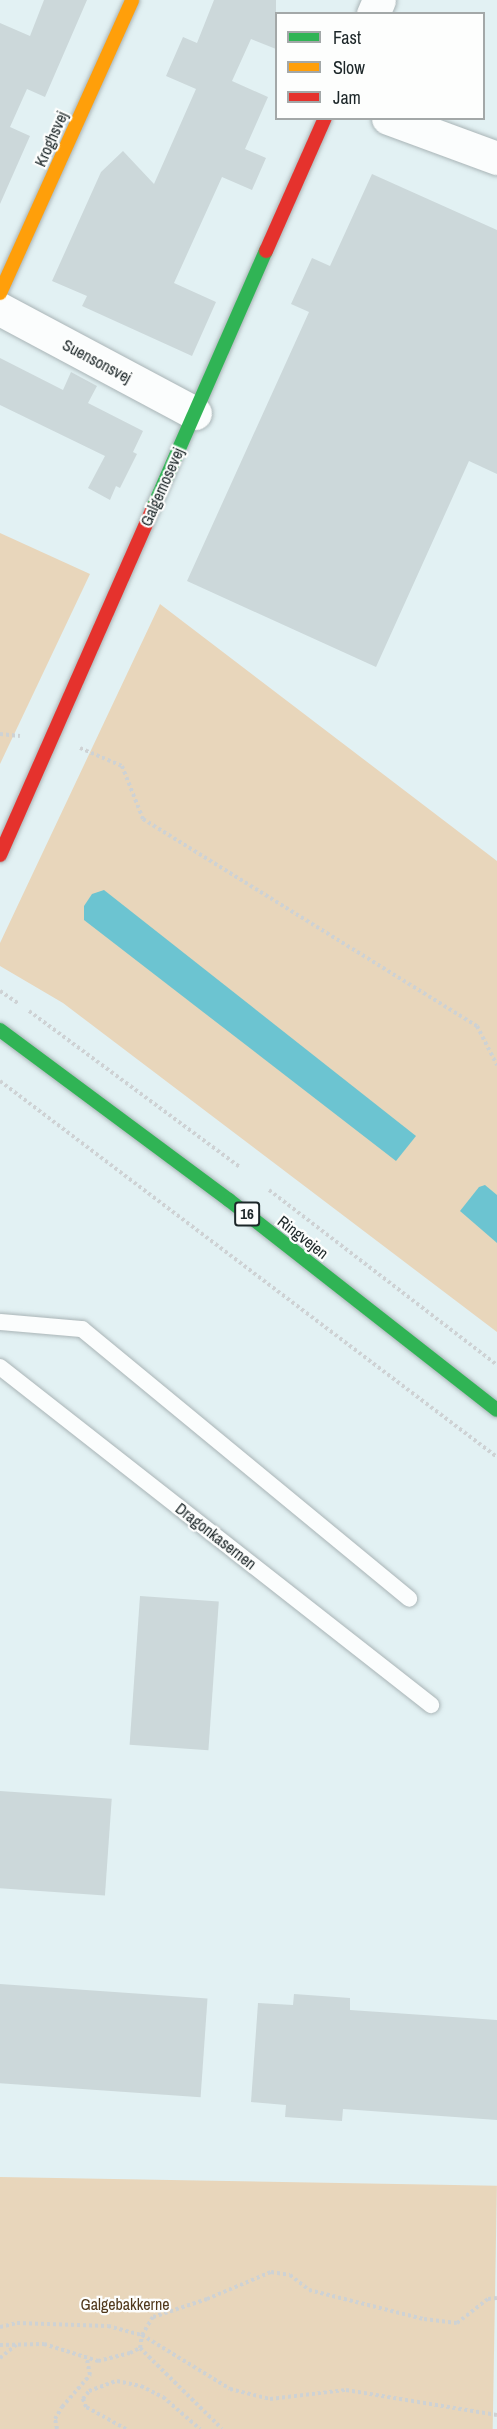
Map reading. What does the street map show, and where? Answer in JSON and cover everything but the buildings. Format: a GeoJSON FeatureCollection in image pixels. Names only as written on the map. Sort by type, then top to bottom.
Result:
{"type":"FeatureCollection","features":[{"type":"Feature","properties":{"kind":"street","name":"Kroghsvej"},"geometry":{"type":"LineString","coordinates":[[0,292],[132,0]]}},
{"type":"Feature","properties":{"kind":"street","name":"Galgemosevej"},"geometry":{"type":"LineString","coordinates":[[0,855],[324,120]]}},
{"type":"Feature","properties":{"kind":"street"},"geometry":{"type":"LineString","coordinates":[[393,120],[497,158]]}},
{"type":"Feature","properties":{"kind":"street","name":"Suensonsvej"},"geometry":{"type":"LineString","coordinates":[[0,309],[195,413]]}},
{"type":"Feature","properties":{"kind":"street","name":"Ringvejen"},"geometry":{"type":"LineString","coordinates":[[0,1030],[220,1193],[497,1410]]}},
{"type":"Feature","properties":{"kind":"lane"},"geometry":{"type":"LineString","coordinates":[[0,1322],[82,1329],[409,1599]]}},
{"type":"Feature","properties":{"kind":"lane","name":"Dragonkasernen"},"geometry":{"type":"LineString","coordinates":[[0,1367],[431,1705]]}},
{"type":"Feature","properties":{"kind":"path"},"geometry":{"type":"LineString","coordinates":[[0,734],[51,739],[122,766],[142,819],[477,1026],[497,1065]]}},
{"type":"Feature","properties":{"kind":"path"},"geometry":{"type":"LineString","coordinates":[[0,1081],[497,1457]]}},
{"type":"Feature","properties":{"kind":"path"},"geometry":{"type":"LineString","coordinates":[[140,2348],[142,2335],[153,2317],[207,2300],[271,2272],[290,2275],[309,2290],[424,2319],[457,2323],[488,2299],[497,2298]]}},
{"type":"Feature","properties":{"kind":"path"},"geometry":{"type":"LineString","coordinates":[[0,2327],[17,2323],[108,2326],[142,2335],[230,2389],[270,2399],[346,2390],[497,2415]]}},
{"type":"Feature","properties":{"kind":"path"},"geometry":{"type":"LineString","coordinates":[[0,2358],[17,2344]]}},
{"type":"Feature","properties":{"kind":"path"},"geometry":{"type":"LineString","coordinates":[[0,2345],[44,2344],[98,2361],[140,2348]]}},
{"type":"Feature","properties":{"kind":"path"},"geometry":{"type":"LineString","coordinates":[[140,2348],[222,2429]]}},
{"type":"Feature","properties":{"kind":"path"},"geometry":{"type":"LineString","coordinates":[[57,2429],[55,2419],[62,2407],[90,2375],[87,2359]]}},
{"type":"Feature","properties":{"kind":"path"},"geometry":{"type":"LineString","coordinates":[[126,2429],[86,2408],[83,2398],[89,2391],[117,2381],[141,2386],[163,2397],[200,2429]]}},
{"type":"Feature","properties":{"kind":"green space"},"geometry":{"type":"Polygon","coordinates":[[[0,533],[90,574],[0,764],[0,533]]]}},
{"type":"Feature","properties":{"kind":"green space"},"geometry":{"type":"Polygon","coordinates":[[[160,604],[497,861],[497,1332],[63,1003],[0,966],[0,943],[160,604]]]}},
{"type":"Feature","properties":{"kind":"green space","name":"Galgebakkerne"},"geometry":{"type":"Polygon","coordinates":[[[0,2177],[497,2186],[493,2429],[0,2429],[0,2177]]]}},
{"type":"Feature","properties":{"kind":"water"},"geometry":{"type":"Polygon","coordinates":[[[104,890],[416,1136],[396,1161],[84,920],[84,906],[92,894],[104,890]]]}},
{"type":"Feature","properties":{"kind":"water"},"geometry":{"type":"Polygon","coordinates":[[[485,1185],[497,1195],[497,1243],[460,1211],[479,1187],[485,1185]]]}},
{"type":"Feature","properties":{"kind":"traffic: fast"},"geometry":{"type":"LineString","coordinates":[[153,508],[266,251]]}},
{"type":"Feature","properties":{"kind":"traffic: fast"},"geometry":{"type":"LineString","coordinates":[[0,1030],[229,1200],[497,1410]]}},
{"type":"Feature","properties":{"kind":"traffic: slow"},"geometry":{"type":"LineString","coordinates":[[0,293],[132,0]]}},
{"type":"Feature","properties":{"kind":"traffic: jam"},"geometry":{"type":"LineString","coordinates":[[266,251],[324,120]]}},
{"type":"Feature","properties":{"kind":"traffic: jam"},"geometry":{"type":"LineString","coordinates":[[0,855],[153,508]]}}]}
